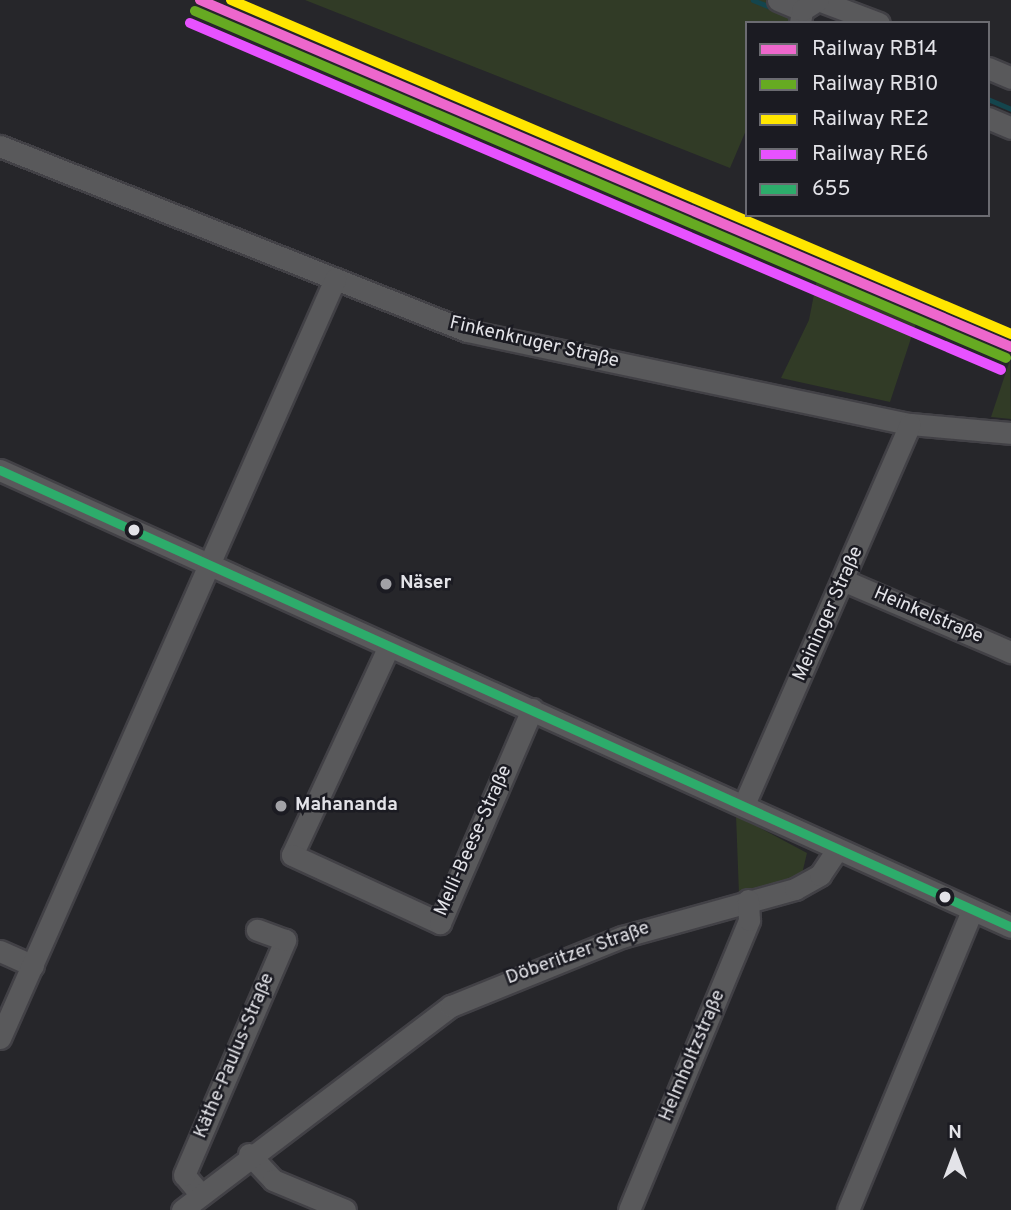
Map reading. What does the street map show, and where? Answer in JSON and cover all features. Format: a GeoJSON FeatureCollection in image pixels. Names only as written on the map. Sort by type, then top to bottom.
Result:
{"type":"FeatureCollection","features":[{"type":"Feature","properties":{"kind":"street"},"geometry":{"type":"LineString","coordinates":[[778,0],[870,21]]}},
{"type":"Feature","properties":{"kind":"street"},"geometry":{"type":"LineString","coordinates":[[990,69],[1011,78]]}},
{"type":"Feature","properties":{"kind":"street"},"geometry":{"type":"LineString","coordinates":[[990,119],[1011,128]]}},
{"type":"Feature","properties":{"kind":"street","name":"Finkenkruger Straße"},"geometry":{"type":"LineString","coordinates":[[0,146],[467,331],[910,424],[1011,433]]}},
{"type":"Feature","properties":{"kind":"street"},"geometry":{"type":"LineString","coordinates":[[0,1038],[207,563],[335,279]]}},
{"type":"Feature","properties":{"kind":"street","name":"Meininger Straße"},"geometry":{"type":"LineString","coordinates":[[745,803],[845,581],[910,424]]}},
{"type":"Feature","properties":{"kind":"street"},"geometry":{"type":"LineString","coordinates":[[0,470],[388,646],[745,803],[836,850],[1011,927]]}},
{"type":"Feature","properties":{"kind":"street","name":"Heinkelstraße"},"geometry":{"type":"LineString","coordinates":[[845,581],[1011,652]]}},
{"type":"Feature","properties":{"kind":"street","name":"Melli-Beese-Straße"},"geometry":{"type":"LineString","coordinates":[[388,646],[292,855],[440,923],[532,709]]}},
{"type":"Feature","properties":{"kind":"street","name":"Döberitzer Straße"},"geometry":{"type":"LineString","coordinates":[[182,1210],[249,1154],[451,1006],[622,937],[808,883],[836,850]]}},
{"type":"Feature","properties":{"kind":"street","name":"Helmholtzstraße"},"geometry":{"type":"LineString","coordinates":[[629,1210],[750,920],[748,900]]}},
{"type":"Feature","properties":{"kind":"street"},"geometry":{"type":"LineString","coordinates":[[848,1210],[972,911]]}},
{"type":"Feature","properties":{"kind":"street","name":"Käthe-Paulus-Straße"},"geometry":{"type":"LineString","coordinates":[[201,1195],[184,1175],[285,940],[257,930]]}},
{"type":"Feature","properties":{"kind":"street"},"geometry":{"type":"LineString","coordinates":[[0,951],[33,966]]}},
{"type":"Feature","properties":{"kind":"street"},"geometry":{"type":"LineString","coordinates":[[249,1154],[273,1180],[345,1210]]}},
{"type":"Feature","properties":{"kind":"green space"},"geometry":{"type":"Polygon","coordinates":[[[305,0],[773,0],[789,7],[791,21],[745,21],[745,133],[730,168],[305,0]]]}},
{"type":"Feature","properties":{"kind":"green space"},"geometry":{"type":"Polygon","coordinates":[[[817,279],[917,320],[890,402],[781,378],[809,320],[817,279]]]}},
{"type":"Feature","properties":{"kind":"green space"},"geometry":{"type":"Polygon","coordinates":[[[1010,360],[1011,419],[991,417],[1010,360]]]}},
{"type":"Feature","properties":{"kind":"green space"},"geometry":{"type":"Polygon","coordinates":[[[736,815],[807,853],[801,878],[739,894],[736,815]]]}},
{"type":"Feature","properties":{"kind":"waterway"},"geometry":{"type":"LineString","coordinates":[[753,0],[775,9]]}},
{"type":"Feature","properties":{"kind":"waterway"},"geometry":{"type":"LineString","coordinates":[[990,100],[1011,109]]}},
{"type":"Feature","properties":{"kind":"rail line","name":"RB14"},"geometry":{"type":"LineString","coordinates":[[200,0],[1011,347]]}},
{"type":"Feature","properties":{"kind":"rail line","name":"RE2"},"geometry":{"type":"LineString","coordinates":[[231,0],[1011,334]]}},
{"type":"Feature","properties":{"kind":"rail line","name":"RB10"},"geometry":{"type":"LineString","coordinates":[[195,11],[1006,358]]}},
{"type":"Feature","properties":{"kind":"rail line","name":"RE6"},"geometry":{"type":"LineString","coordinates":[[190,23],[1001,370]]}},
{"type":"Feature","properties":{"kind":"transit line","name":"655"},"geometry":{"type":"LineString","coordinates":[[0,470],[1011,927]]}},
{"type":"Feature","properties":{"kind":"place","name":"Näser"},"geometry":{"type":"Point","coordinates":[386,584]}},
{"type":"Feature","properties":{"kind":"place","name":"Mahananda"},"geometry":{"type":"Point","coordinates":[281,806]}}]}
